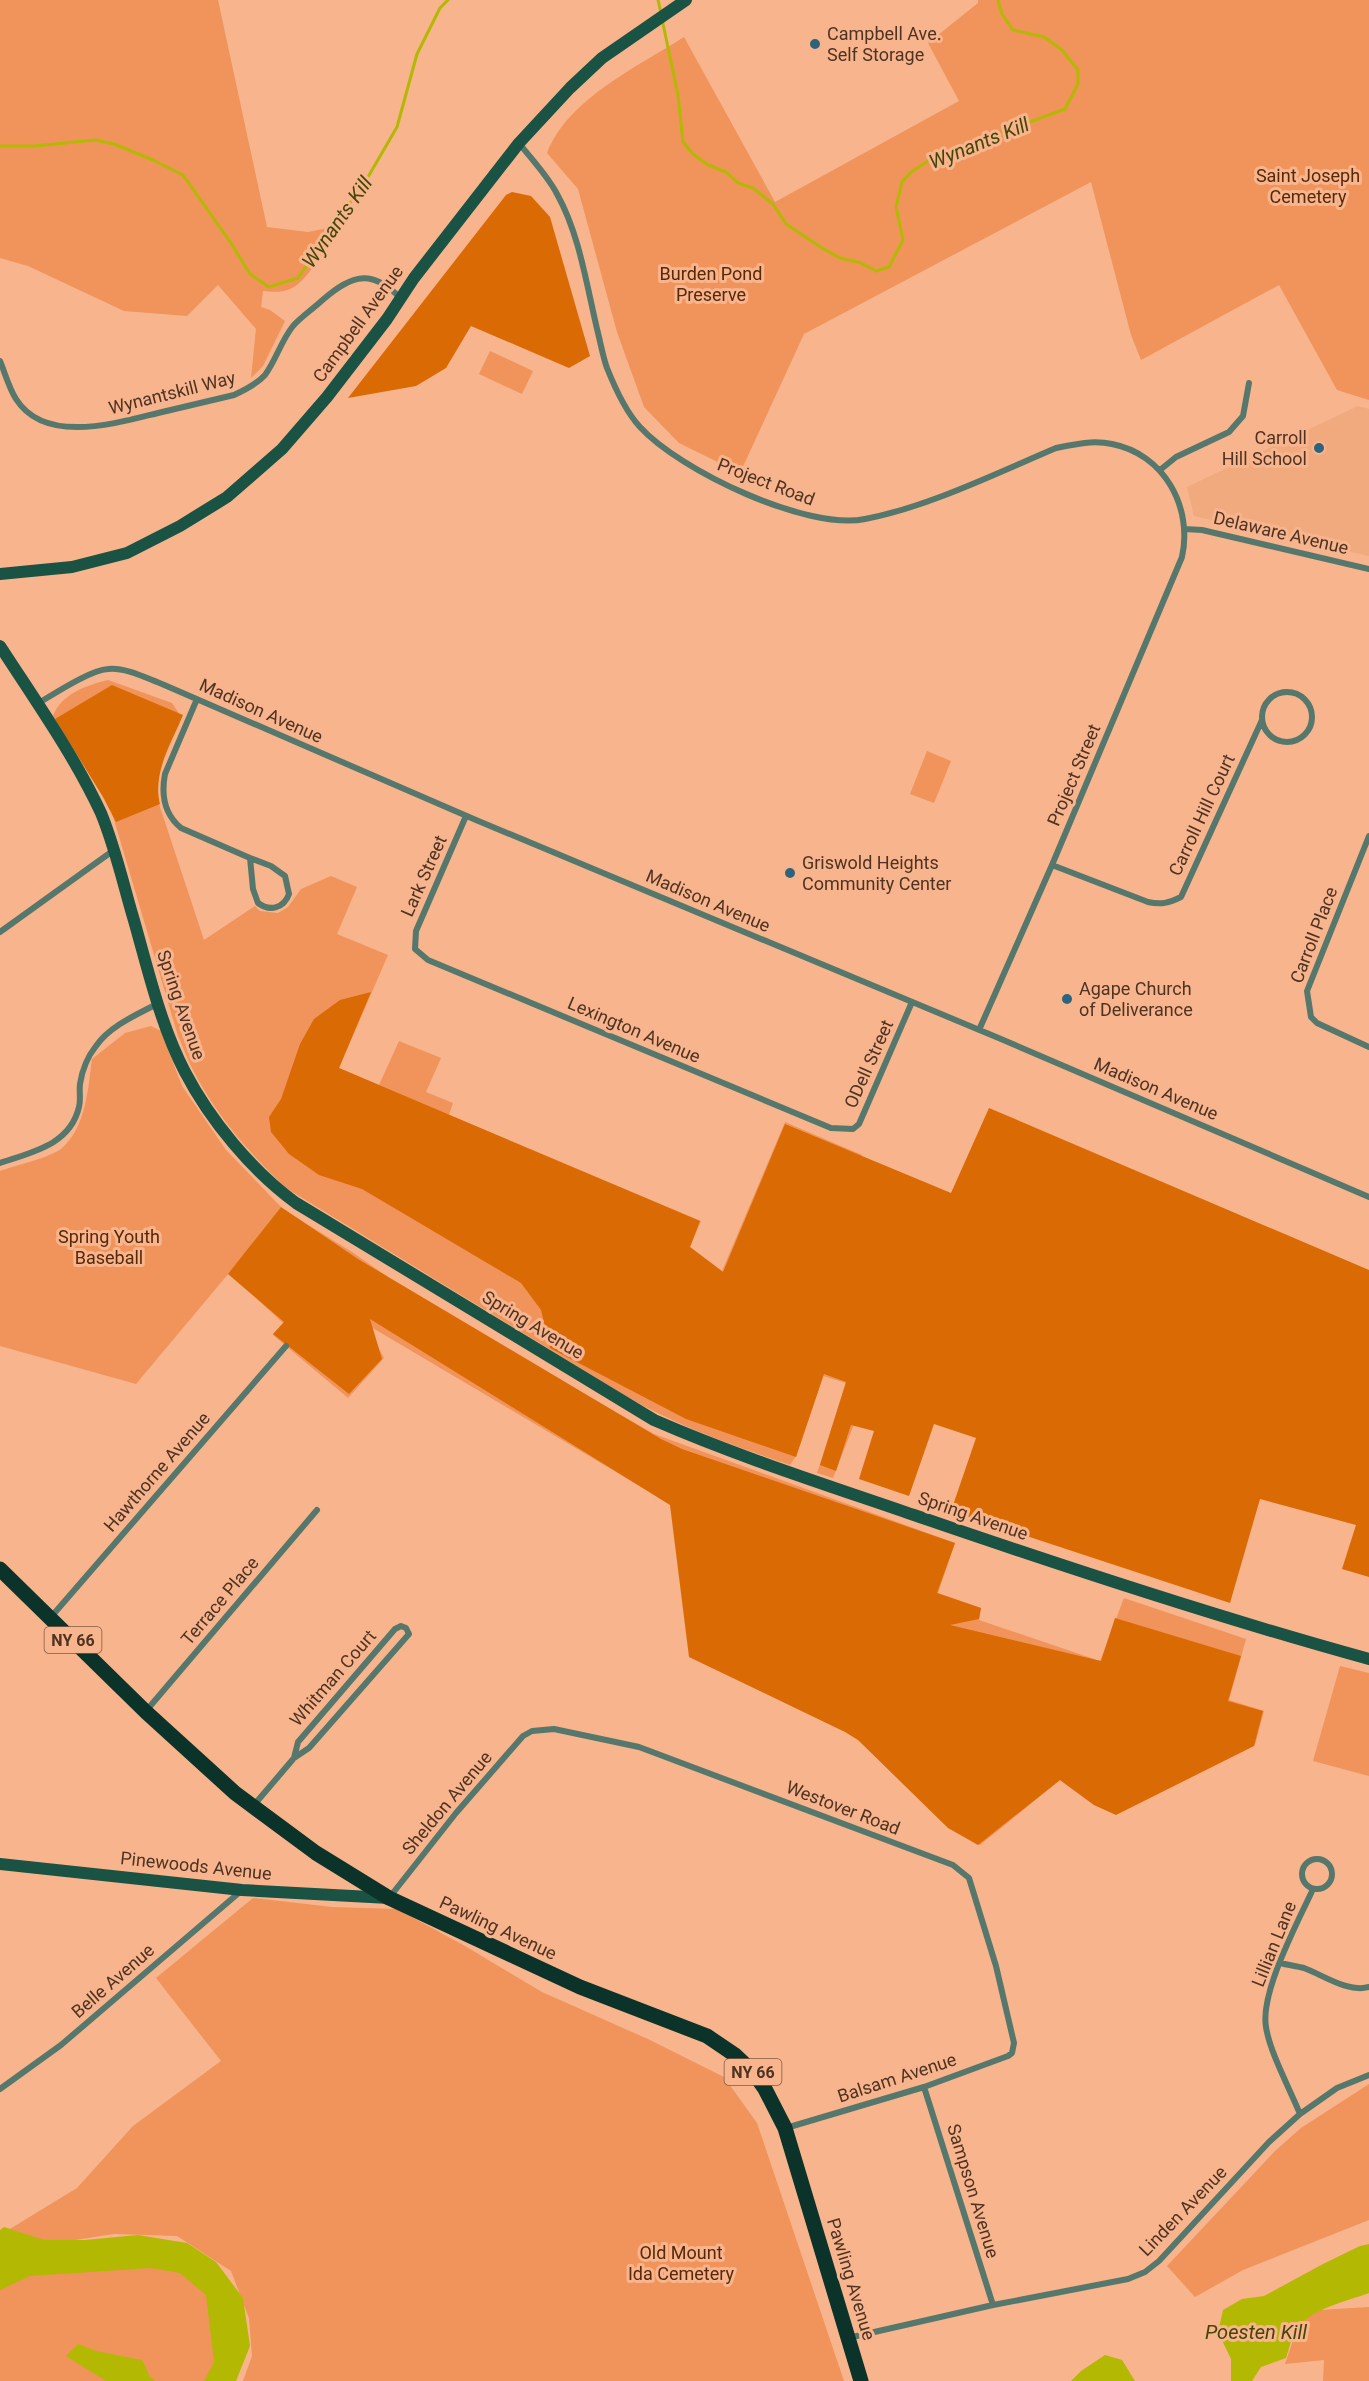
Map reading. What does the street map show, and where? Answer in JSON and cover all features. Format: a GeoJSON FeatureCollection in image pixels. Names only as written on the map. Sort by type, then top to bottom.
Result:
{"type":"FeatureCollection","features":[{"type":"Feature","properties":{"kind":"main road","name":"Pawling Avenue"},"geometry":{"type":"LineString","coordinates":[[0,1569],[146,1712],[252,1807],[316,1853],[389,1898],[580,1987],[707,2036],[735,2055],[753,2072],[765,2089],[785,2128],[861,2381]]}},
{"type":"Feature","properties":{"kind":"street","name":"Campbell Avenue"},"geometry":{"type":"LineString","coordinates":[[0,574],[72,567],[127,553],[180,526],[226,497],[282,449],[327,397],[519,143],[570,88],[602,58],[684,2]]}},
{"type":"Feature","properties":{"kind":"street","name":"Project Road"},"geometry":{"type":"LineString","coordinates":[[519,143],[558,195],[575,240],[607,367],[631,417],[651,439],[666,451],[725,485],[805,516],[841,521],[864,520],[919,504],[1056,448],[1097,442],[1137,452],[1160,470],[1171,484],[1182,506],[1185,529]]}},
{"type":"Feature","properties":{"kind":"street","name":"Wynantskill Way"},"geometry":{"type":"LineString","coordinates":[[0,361],[16,400],[30,413],[48,424],[74,428],[99,427],[234,395],[249,388],[264,375],[294,326],[334,289],[352,279],[371,278],[389,286],[400,298]]}},
{"type":"Feature","properties":{"kind":"street"},"geometry":{"type":"LineString","coordinates":[[1160,470],[1176,457],[1229,432],[1244,416],[1249,383]]}},
{"type":"Feature","properties":{"kind":"street","name":"Delaware Avenue"},"geometry":{"type":"LineString","coordinates":[[1185,529],[1202,530],[1369,569]]}},
{"type":"Feature","properties":{"kind":"street","name":"Project Street"},"geometry":{"type":"LineString","coordinates":[[979,1030],[1052,865],[1182,557],[1185,529]]}},
{"type":"Feature","properties":{"kind":"street","name":"Spring Avenue"},"geometry":{"type":"LineString","coordinates":[[0,646],[85,782],[101,815],[114,850],[158,1004],[185,1072],[207,1107],[257,1170],[275,1188],[296,1203],[654,1420],[709,1444],[1021,1552],[1263,1630],[1369,1659]]}},
{"type":"Feature","properties":{"kind":"street","name":"Madison Avenue"},"geometry":{"type":"LineString","coordinates":[[37,704],[96,672],[109,668],[123,670],[153,681],[466,816],[979,1030],[1369,1197]]}},
{"type":"Feature","properties":{"kind":"street","name":"Carroll Hill Court"},"geometry":{"type":"LineString","coordinates":[[1052,865],[1148,902],[1170,903],[1181,897],[1263,720],[1266,704],[1279,694],[1287,692],[1302,697],[1312,710],[1312,718],[1306,734],[1292,742],[1284,742],[1269,735],[1263,720]]}},
{"type":"Feature","properties":{"kind":"street"},"geometry":{"type":"LineString","coordinates":[[197,699],[165,774],[163,785],[165,806],[173,822],[181,828],[271,866],[285,876],[289,894],[283,904],[267,908],[258,903],[253,889],[250,858]]}},
{"type":"Feature","properties":{"kind":"street","name":"Lark Street"},"geometry":{"type":"LineString","coordinates":[[415,949],[416,931],[466,816]]}},
{"type":"Feature","properties":{"kind":"street","name":"Carroll Place"},"geometry":{"type":"LineString","coordinates":[[1369,836],[1307,991],[1307,1007],[1311,1017],[1317,1023],[1369,1047]]}},
{"type":"Feature","properties":{"kind":"street"},"geometry":{"type":"LineString","coordinates":[[0,932],[114,850]]}},
{"type":"Feature","properties":{"kind":"street","name":"Lexington Avenue"},"geometry":{"type":"LineString","coordinates":[[415,949],[428,960],[831,1128],[845,1130]]}},
{"type":"Feature","properties":{"kind":"street","name":"ODell Street"},"geometry":{"type":"LineString","coordinates":[[845,1130],[853,1129],[864,1114],[912,1002]]}},
{"type":"Feature","properties":{"kind":"street"},"geometry":{"type":"LineString","coordinates":[[0,1163],[50,1146],[66,1133],[79,1107],[80,1083],[89,1057],[97,1044],[122,1023],[158,1004]]}},
{"type":"Feature","properties":{"kind":"street","name":"Hawthorne Avenue"},"geometry":{"type":"LineString","coordinates":[[50,1618],[286,1346]]}},
{"type":"Feature","properties":{"kind":"street","name":"Terrace Place"},"geometry":{"type":"LineString","coordinates":[[146,1712],[317,1510]]}},
{"type":"Feature","properties":{"kind":"street","name":"Whitman Court"},"geometry":{"type":"LineString","coordinates":[[252,1807],[294,1758],[309,1748],[409,1634],[406,1628],[401,1626],[395,1629],[298,1742],[294,1758]]}},
{"type":"Feature","properties":{"kind":"street","name":"Westover Road"},"geometry":{"type":"LineString","coordinates":[[532,1731],[554,1729],[639,1747],[953,1865],[963,1871],[975,1892],[996,1966],[1011,2026],[1013,2048]]}},
{"type":"Feature","properties":{"kind":"street","name":"Sheldon Avenue"},"geometry":{"type":"LineString","coordinates":[[389,1898],[456,1814],[523,1736],[532,1731]]}},
{"type":"Feature","properties":{"kind":"street","name":"Lillian Lane"},"geometry":{"type":"LineString","coordinates":[[1321,1860],[1330,1867],[1331,1878],[1326,1886],[1313,1889],[1304,1882],[1303,1868],[1309,1862],[1321,1860]]}},
{"type":"Feature","properties":{"kind":"street","name":"Pinewoods Avenue"},"geometry":{"type":"LineString","coordinates":[[0,1864],[242,1890],[389,1898]]}},
{"type":"Feature","properties":{"kind":"street","name":"Lillian Lane"},"geometry":{"type":"LineString","coordinates":[[1300,2114],[1266,2027],[1268,2000],[1280,1963],[1313,1889]]}},
{"type":"Feature","properties":{"kind":"street","name":"Belle Avenue"},"geometry":{"type":"LineString","coordinates":[[0,2089],[61,2045],[242,1890]]}},
{"type":"Feature","properties":{"kind":"street"},"geometry":{"type":"LineString","coordinates":[[1280,1963],[1302,1968],[1345,1985],[1362,1989],[1369,1987]]}},
{"type":"Feature","properties":{"kind":"street","name":"Balsam Avenue"},"geometry":{"type":"LineString","coordinates":[[785,2128],[924,2087],[1008,2056],[1013,2048]]}},
{"type":"Feature","properties":{"kind":"street","name":"Linden Avenue"},"geometry":{"type":"LineString","coordinates":[[847,2338],[993,2305],[1128,2279],[1145,2272],[1159,2261],[1269,2142],[1300,2114],[1337,2088],[1369,2074]]}},
{"type":"Feature","properties":{"kind":"street","name":"Sampson Avenue"},"geometry":{"type":"LineString","coordinates":[[924,2087],[993,2305]]}},
{"type":"Feature","properties":{"kind":"shaded area"},"geometry":{"type":"Polygon","coordinates":[[[512,192],[531,196],[550,217],[590,356],[569,368],[471,326],[446,368],[416,386],[348,398],[506,195],[512,192]]]}},
{"type":"Feature","properties":{"kind":"shaded area","name":"Carroll Hill School"},"geometry":{"type":"Polygon","coordinates":[[[1358,406],[1369,409],[1369,556],[1194,516],[1187,487],[1358,406]]]}},
{"type":"Feature","properties":{"kind":"shaded area"},"geometry":{"type":"Polygon","coordinates":[[[112,685],[183,715],[161,769],[158,792],[160,804],[116,822],[55,719],[112,685]]]}},
{"type":"Feature","properties":{"kind":"shaded area"},"geometry":{"type":"Polygon","coordinates":[[[371,992],[339,1068],[700,1221],[690,1247],[723,1272],[785,1124],[951,1193],[989,1108],[1369,1270],[1369,1577],[1342,1569],[1356,1525],[1260,1499],[1230,1603],[951,1511],[976,1438],[934,1424],[909,1496],[859,1479],[874,1431],[851,1425],[836,1471],[820,1465],[846,1382],[824,1374],[796,1457],[686,1419],[550,1348],[541,1310],[521,1283],[362,1189],[319,1175],[289,1154],[271,1132],[269,1117],[281,1099],[300,1044],[314,1019],[340,1000],[371,992]]]}},
{"type":"Feature","properties":{"kind":"shaded area"},"geometry":{"type":"Polygon","coordinates":[[[281,1207],[358,1259],[661,1439],[682,1449],[955,1543],[937,1593],[981,1608],[979,1619],[950,1625],[1101,1661],[1115,1618],[1241,1656],[1228,1701],[1263,1711],[1254,1746],[1116,1815],[1094,1805],[1060,1780],[978,1845],[948,1828],[858,1740],[689,1657],[670,1505],[370,1319],[382,1359],[349,1394],[273,1334],[284,1322],[228,1274],[281,1207]]]}},
{"type":"Feature","properties":{"kind":"green space"},"geometry":{"type":"Polygon","coordinates":[[[0,0],[218,0],[267,227],[308,232],[338,226],[312,269],[299,283],[285,291],[263,291],[261,307],[270,310],[285,321],[263,366],[251,378],[256,329],[218,285],[187,316],[124,311],[28,266],[0,258],[0,0]]]}},
{"type":"Feature","properties":{"kind":"green space","name":"Burden Pond Preserve"},"geometry":{"type":"Polygon","coordinates":[[[978,0],[1369,0],[1369,400],[1337,390],[1279,285],[1141,360],[1131,335],[1091,182],[804,334],[740,473],[679,443],[644,407],[617,332],[578,189],[547,153],[557,134],[587,100],[684,37],[775,202],[959,101],[928,43],[978,3],[978,0]]]}},
{"type":"Feature","properties":{"kind":"green space"},"geometry":{"type":"Polygon","coordinates":[[[490,351],[533,371],[522,394],[479,374],[490,351]]]}},
{"type":"Feature","properties":{"kind":"green space"},"geometry":{"type":"Polygon","coordinates":[[[108,680],[172,703],[180,715],[158,773],[156,795],[204,940],[255,906],[260,911],[278,913],[288,907],[301,889],[331,876],[357,887],[337,934],[388,955],[339,1068],[379,1085],[399,1041],[441,1058],[426,1092],[453,1103],[449,1115],[701,1221],[690,1247],[722,1271],[785,1122],[862,1155],[797,1311],[884,1347],[833,1478],[817,1473],[846,1383],[823,1376],[796,1456],[790,1465],[727,1443],[665,1417],[626,1396],[286,1188],[259,1161],[221,1116],[189,1062],[178,1036],[110,806],[53,716],[68,696],[83,688],[108,680]]]}},
{"type":"Feature","properties":{"kind":"green space"},"geometry":{"type":"Polygon","coordinates":[[[927,751],[951,761],[934,803],[910,794],[927,751]]]}},
{"type":"Feature","properties":{"kind":"green space","name":"Spring Youth Baseball"},"geometry":{"type":"Polygon","coordinates":[[[151,1026],[161,1031],[182,1086],[226,1150],[281,1207],[263,1230],[281,1208],[352,1252],[421,1300],[654,1434],[955,1543],[938,1593],[981,1608],[979,1620],[1100,1661],[1124,1598],[1246,1639],[1229,1700],[1264,1711],[1255,1745],[1115,1814],[1094,1805],[1060,1780],[980,1845],[949,1827],[670,1504],[366,1324],[384,1358],[348,1398],[273,1335],[283,1323],[229,1273],[136,1384],[0,1346],[0,1171],[61,1149],[76,1130],[81,1119],[92,1059],[125,1033],[151,1026]]]}},
{"type":"Feature","properties":{"kind":"green space"},"geometry":{"type":"Polygon","coordinates":[[[1340,1666],[1369,1673],[1369,1776],[1313,1761],[1340,1666]]]}},
{"type":"Feature","properties":{"kind":"green space","name":"Old Mount Ida Cemetery"},"geometry":{"type":"Polygon","coordinates":[[[253,1898],[332,1907],[397,1909],[542,1992],[650,2040],[724,2077],[757,2123],[844,2381],[243,2381],[252,2356],[249,2318],[231,2271],[177,2236],[114,2234],[36,2246],[0,2235],[77,2188],[133,2126],[221,2061],[156,1978],[253,1898]]]}},
{"type":"Feature","properties":{"kind":"green space"},"geometry":{"type":"Polygon","coordinates":[[[1369,2084],[1369,2220],[1243,2270],[1195,2297],[1167,2266],[1275,2151],[1301,2128],[1369,2084]]]}},
{"type":"Feature","properties":{"kind":"green space"},"geometry":{"type":"Polygon","coordinates":[[[146,2263],[183,2272],[210,2297],[217,2361],[206,2381],[0,2381],[0,2273],[146,2263]]]}},
{"type":"Feature","properties":{"kind":"green space"},"geometry":{"type":"Polygon","coordinates":[[[1369,2307],[1369,2381],[1323,2381],[1324,2360],[1285,2364],[1303,2311],[1369,2307]]]}},
{"type":"Feature","properties":{"kind":"water"},"geometry":{"type":"Polygon","coordinates":[[[4,2227],[44,2240],[85,2240],[138,2235],[187,2243],[216,2262],[243,2298],[250,2346],[236,2381],[204,2381],[214,2362],[206,2295],[180,2273],[151,2268],[30,2276],[0,2290],[0,2230],[4,2227]]]}},
{"type":"Feature","properties":{"kind":"water","name":"Poesten Kill"},"geometry":{"type":"Polygon","coordinates":[[[1369,2244],[1369,2293],[1315,2313],[1295,2331],[1286,2358],[1261,2367],[1252,2381],[1231,2381],[1231,2359],[1218,2332],[1223,2310],[1242,2299],[1264,2296],[1323,2264],[1369,2244]]]}},
{"type":"Feature","properties":{"kind":"water"},"geometry":{"type":"Polygon","coordinates":[[[78,2344],[96,2351],[142,2360],[150,2377],[156,2381],[106,2381],[66,2356],[78,2344]]]}},
{"type":"Feature","properties":{"kind":"water"},"geometry":{"type":"Polygon","coordinates":[[[1105,2355],[1122,2360],[1135,2381],[1071,2381],[1081,2371],[1105,2355]]]}},
{"type":"Feature","properties":{"kind":"waterway","name":"Wynants Kill"},"geometry":{"type":"LineString","coordinates":[[0,146],[35,146],[95,140],[114,144],[153,160],[183,175],[250,274],[269,287],[298,278],[368,177],[397,127],[417,54],[440,8],[448,0]]}},
{"type":"Feature","properties":{"kind":"waterway","name":"Wynants Kill"},"geometry":{"type":"LineString","coordinates":[[658,0],[661,13]]}},
{"type":"Feature","properties":{"kind":"waterway","name":"Wynants Kill"},"geometry":{"type":"LineString","coordinates":[[662,19],[678,95],[683,142],[693,154],[708,165],[726,172],[738,183],[753,188],[773,204],[786,224],[822,248],[840,258],[861,263],[876,271],[889,267],[903,240],[896,207],[902,182],[911,172],[933,158],[1065,109],[1078,84],[1078,70],[1062,50],[1044,37],[1013,30],[1002,14],[998,0]]}},
{"type":"Feature","properties":{"kind":"place","name":"Campbell Ave. Self Storage"},"geometry":{"type":"Point","coordinates":[815,44]}},
{"type":"Feature","properties":{"kind":"place","name":"Carroll Hill School"},"geometry":{"type":"Point","coordinates":[1319,448]}},
{"type":"Feature","properties":{"kind":"place","name":"Griswold Heights Community Center"},"geometry":{"type":"Point","coordinates":[790,873]}},
{"type":"Feature","properties":{"kind":"place","name":"Agape Church of Deliverance"},"geometry":{"type":"Point","coordinates":[1067,999]}},
{"type":"Feature","properties":{"kind":"park label","name":"Saint Joseph Cemetery"},"geometry":{"type":"Point","coordinates":[1308,186]}}]}
